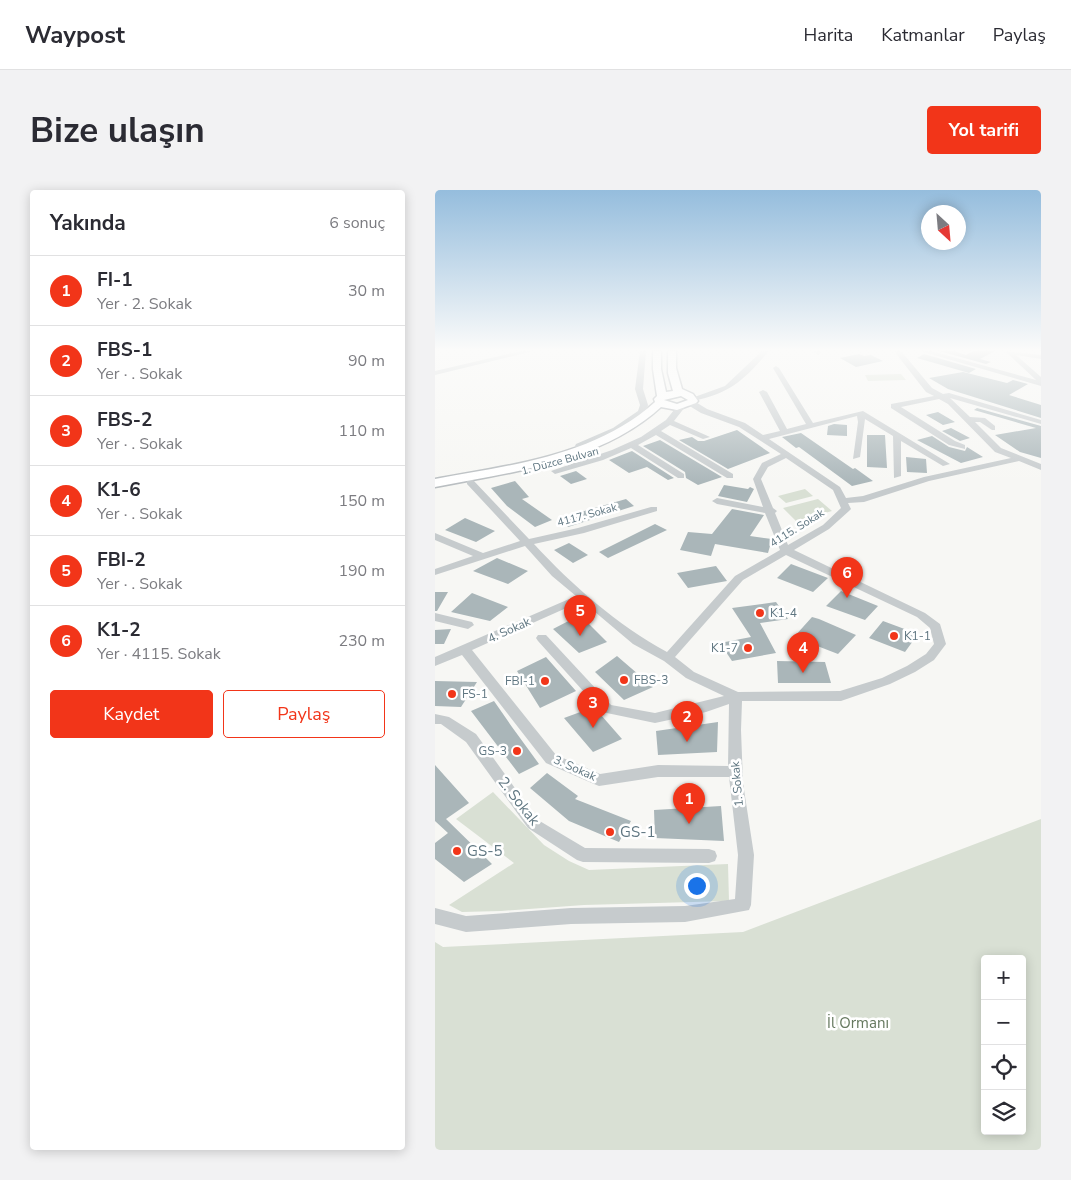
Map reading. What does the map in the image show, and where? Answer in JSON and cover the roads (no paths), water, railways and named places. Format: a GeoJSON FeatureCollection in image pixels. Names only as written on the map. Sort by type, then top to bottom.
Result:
{"type":"FeatureCollection","features":[{"type":"Feature","properties":{"kind":"main road"},"geometry":{"type":"LineString","coordinates":[[660,396],[661,400]]}},
{"type":"Feature","properties":{"kind":"main road"},"geometry":{"type":"LineString","coordinates":[[661,400],[674,396]]}},
{"type":"Feature","properties":{"kind":"main road"},"geometry":{"type":"LineString","coordinates":[[682,396],[692,401]]}},
{"type":"Feature","properties":{"kind":"main road","name":"1. Düzce Bulvarı"},"geometry":{"type":"LineString","coordinates":[[435,483],[582,450],[625,431],[661,400]]}},
{"type":"Feature","properties":{"kind":"main road"},"geometry":{"type":"LineString","coordinates":[[661,400],[678,407]]}},
{"type":"Feature","properties":{"kind":"main road","name":"1. Düzce Bulvarı"},"geometry":{"type":"LineString","coordinates":[[435,490],[591,454],[619,442],[678,407],[692,401]]}},
{"type":"Feature","properties":{"kind":"street"},"geometry":{"type":"LineString","coordinates":[[582,450],[579,446],[633,419],[643,411],[644,406],[641,396]]}},
{"type":"Feature","properties":{"kind":"street"},"geometry":{"type":"LineString","coordinates":[[692,401],[710,396]]}},
{"type":"Feature","properties":{"kind":"street"},"geometry":{"type":"LineString","coordinates":[[765,396],[784,432]]}},
{"type":"Feature","properties":{"kind":"street"},"geometry":{"type":"LineString","coordinates":[[793,396],[810,425]]}},
{"type":"Feature","properties":{"kind":"street"},"geometry":{"type":"LineString","coordinates":[[937,396],[936,398],[894,406],[952,443],[962,447]]}},
{"type":"Feature","properties":{"kind":"street"},"geometry":{"type":"LineString","coordinates":[[939,396],[951,402],[998,450],[1041,468]]}},
{"type":"Feature","properties":{"kind":"street"},"geometry":{"type":"LineString","coordinates":[[950,396],[1041,422]]}},
{"type":"Feature","properties":{"kind":"street"},"geometry":{"type":"LineString","coordinates":[[692,401],[704,411],[742,424],[837,490],[842,501],[865,498],[927,479],[1019,459]]}},
{"type":"Feature","properties":{"kind":"street"},"geometry":{"type":"LineString","coordinates":[[555,471],[586,463],[655,431],[669,422],[678,407]]}},
{"type":"Feature","properties":{"kind":"street"},"geometry":{"type":"LineString","coordinates":[[761,438],[860,413],[946,464]]}},
{"type":"Feature","properties":{"kind":"street"},"geometry":{"type":"LineString","coordinates":[[856,457],[862,422],[860,413]]}},
{"type":"Feature","properties":{"kind":"street"},"geometry":{"type":"LineString","coordinates":[[1029,418],[1028,421],[1041,428]]}},
{"type":"Feature","properties":{"kind":"street"},"geometry":{"type":"LineString","coordinates":[[969,419],[982,420],[992,428]]}},
{"type":"Feature","properties":{"kind":"street"},"geometry":{"type":"LineString","coordinates":[[669,422],[707,437]]}},
{"type":"Feature","properties":{"kind":"street"},"geometry":{"type":"LineString","coordinates":[[655,431],[730,476]]}},
{"type":"Feature","properties":{"kind":"street"},"geometry":{"type":"LineString","coordinates":[[897,435],[897,476]]}},
{"type":"Feature","properties":{"kind":"street"},"geometry":{"type":"LineString","coordinates":[[629,444],[681,476]]}},
{"type":"Feature","properties":{"kind":"street"},"geometry":{"type":"LineString","coordinates":[[542,638],[607,709],[655,718],[707,707],[737,697],[841,696],[886,682],[930,657],[940,644],[936,627],[921,615],[785,550],[757,479],[765,465],[787,454]]}},
{"type":"Feature","properties":{"kind":"street"},"geometry":{"type":"LineString","coordinates":[[470,482],[555,574],[637,641],[669,658],[690,675],[737,697]]}},
{"type":"Feature","properties":{"kind":"street"},"geometry":{"type":"LineString","coordinates":[[717,501],[771,511]]}},
{"type":"Feature","properties":{"kind":"street","name":"4115. Sokak"},"geometry":{"type":"LineString","coordinates":[[669,658],[739,578],[826,527],[846,508],[842,501]]}},
{"type":"Feature","properties":{"kind":"street","name":"4117. Sokak"},"geometry":{"type":"LineString","coordinates":[[435,572],[525,543],[580,531],[654,509]]}},
{"type":"Feature","properties":{"kind":"street"},"geometry":{"type":"LineString","coordinates":[[435,536],[481,556]]}},
{"type":"Feature","properties":{"kind":"street","name":"4. Sokak"},"geometry":{"type":"LineString","coordinates":[[435,662],[583,597]]}},
{"type":"Feature","properties":{"kind":"street"},"geometry":{"type":"LineString","coordinates":[[435,617],[468,625]]}},
{"type":"Feature","properties":{"kind":"street","name":"3. Sokak"},"geometry":{"type":"LineString","coordinates":[[465,650],[551,759],[599,780],[658,771],[735,772]]}},
{"type":"Feature","properties":{"kind":"street","name":"1. Sokak"},"geometry":{"type":"LineString","coordinates":[[435,916],[466,924],[571,916],[685,914],[743,905],[746,855],[735,772],[734,730],[737,697]]}},
{"type":"Feature","properties":{"kind":"street","name":"2. Sokak"},"geometry":{"type":"LineString","coordinates":[[435,719],[444,720],[471,738],[533,824],[583,855],[709,856]]}},
{"type":"Feature","properties":{"kind":"place","name":"K1-2"},"geometry":{"type":"Point","coordinates":[847,598]}},
{"type":"Feature","properties":{"kind":"place","name":"K1-4"},"geometry":{"type":"Point","coordinates":[760,613]}},
{"type":"Feature","properties":{"kind":"place","name":"FBI-2"},"geometry":{"type":"Point","coordinates":[580,636]}},
{"type":"Feature","properties":{"kind":"place","name":"K1-1"},"geometry":{"type":"Point","coordinates":[894,636]}},
{"type":"Feature","properties":{"kind":"place","name":"K1-7"},"geometry":{"type":"Point","coordinates":[748,648]}},
{"type":"Feature","properties":{"kind":"place","name":"K1-6"},"geometry":{"type":"Point","coordinates":[803,673]}},
{"type":"Feature","properties":{"kind":"place","name":"FBS-3"},"geometry":{"type":"Point","coordinates":[624,680]}},
{"type":"Feature","properties":{"kind":"place","name":"FBI-1"},"geometry":{"type":"Point","coordinates":[545,681]}},
{"type":"Feature","properties":{"kind":"place","name":"FS-1"},"geometry":{"type":"Point","coordinates":[452,694]}},
{"type":"Feature","properties":{"kind":"place","name":"FBS-2"},"geometry":{"type":"Point","coordinates":[593,728]}},
{"type":"Feature","properties":{"kind":"place","name":"FBS-1"},"geometry":{"type":"Point","coordinates":[687,742]}},
{"type":"Feature","properties":{"kind":"place","name":"GS-3"},"geometry":{"type":"Point","coordinates":[517,751]}},
{"type":"Feature","properties":{"kind":"place","name":"FI-1"},"geometry":{"type":"Point","coordinates":[689,824]}},
{"type":"Feature","properties":{"kind":"place","name":"GS-1"},"geometry":{"type":"Point","coordinates":[610,832]}},
{"type":"Feature","properties":{"kind":"place","name":"GS-5"},"geometry":{"type":"Point","coordinates":[457,851]}},
{"type":"Feature","properties":{"kind":"park label","name":"İl Ormanı"},"geometry":{"type":"Point","coordinates":[858,1023]}}]}
